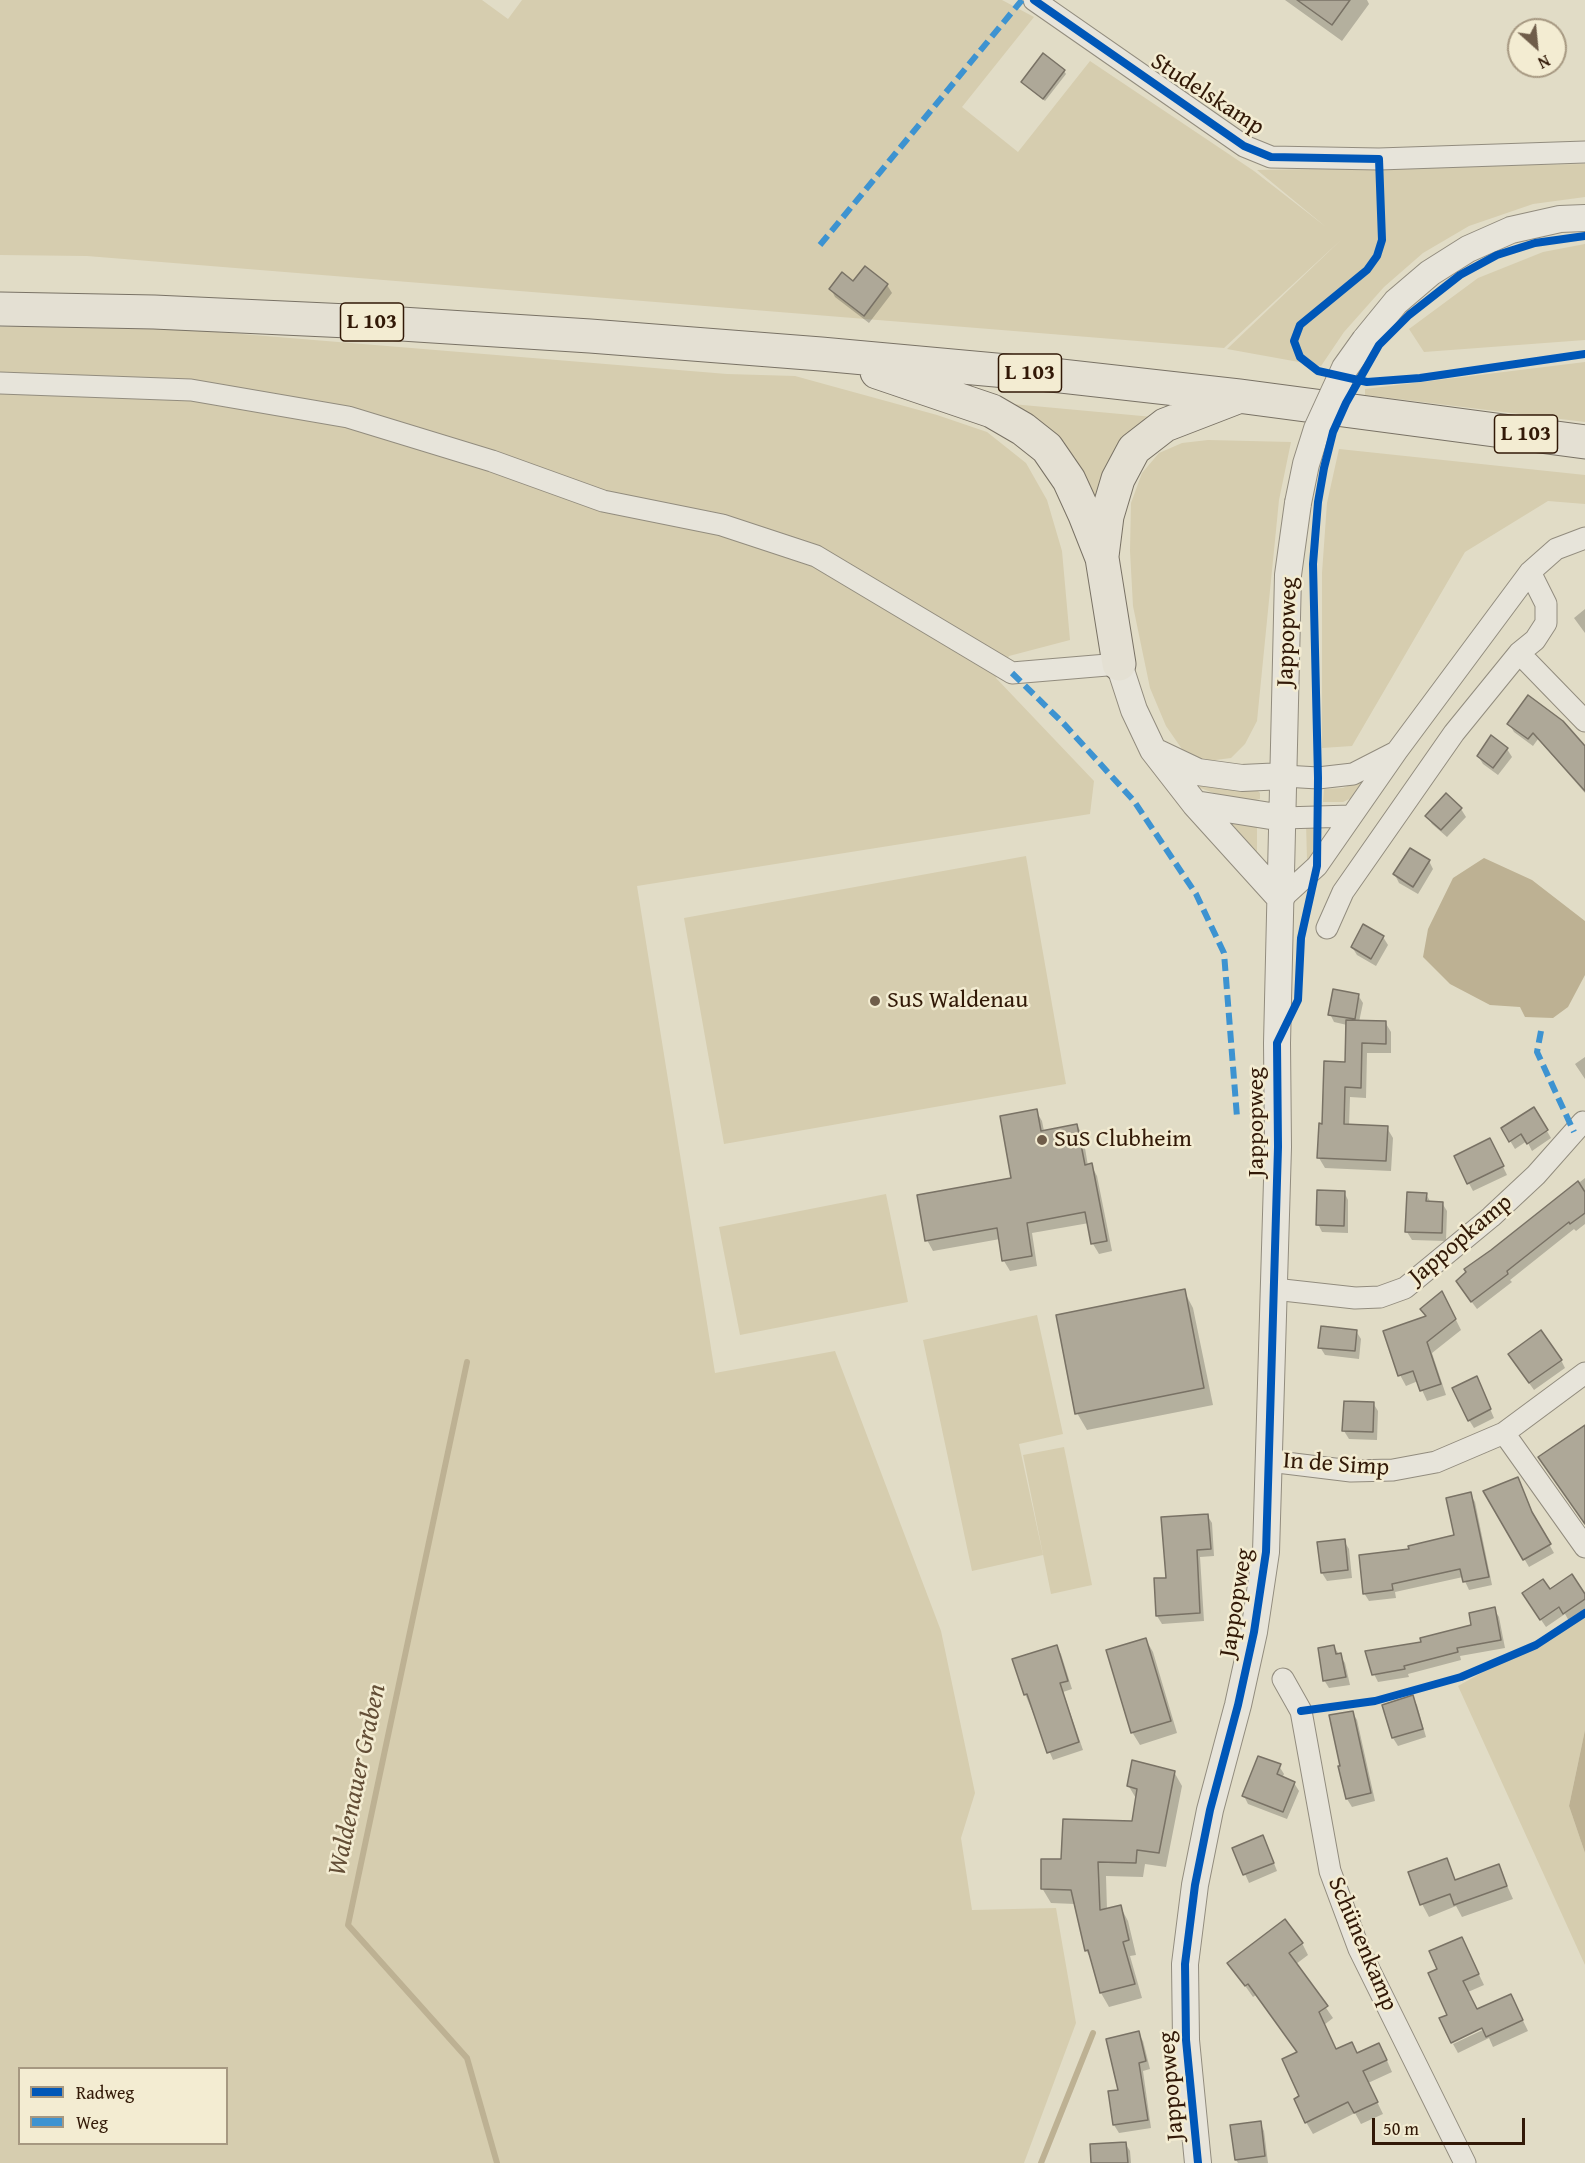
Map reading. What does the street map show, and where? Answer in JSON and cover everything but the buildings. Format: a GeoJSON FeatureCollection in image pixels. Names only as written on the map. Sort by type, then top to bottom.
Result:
{"type":"FeatureCollection","features":[{"type":"Feature","properties":{"kind":"main road","name":"L 103"},"geometry":{"type":"LineString","coordinates":[[0,309],[154,312],[370,322],[821,354],[1061,376],[1239,396],[1585,442]]}},
{"type":"Feature","properties":{"kind":"main road"},"geometry":{"type":"LineString","coordinates":[[821,354],[992,411],[1023,429],[1047,448],[1069,480],[1102,558],[1119,664]]}},
{"type":"Feature","properties":{"kind":"main road"},"geometry":{"type":"LineString","coordinates":[[1102,558],[1107,516],[1118,479],[1134,449],[1165,425],[1239,396]]}},
{"type":"Feature","properties":{"kind":"street","name":"Studelskamp"},"geometry":{"type":"LineString","coordinates":[[1034,0],[1244,146],[1271,157],[1379,159],[1585,152]]}},
{"type":"Feature","properties":{"kind":"street","name":"Jappopweg"},"geometry":{"type":"LineString","coordinates":[[1198,2163],[1186,2040],[1185,1964],[1195,1885],[1208,1821],[1238,1705],[1261,1594],[1266,1552],[1278,1147],[1276,1043],[1288,574],[1298,503],[1306,464],[1317,429],[1345,368],[1365,340],[1404,295],[1430,273],[1468,249],[1511,230],[1560,219],[1585,218]]}},
{"type":"Feature","properties":{"kind":"street"},"geometry":{"type":"LineString","coordinates":[[0,383],[191,390],[348,417],[492,461],[603,501],[722,525],[816,556],[1012,673],[1119,664],[1134,710],[1153,750],[1195,804],[1281,899],[1317,866],[1397,751],[1530,572],[1556,549],[1585,538]]}},
{"type":"Feature","properties":{"kind":"street"},"geometry":{"type":"LineString","coordinates":[[1327,928],[1343,892],[1454,733],[1519,653],[1535,640],[1546,623],[1546,604],[1530,572]]}},
{"type":"Feature","properties":{"kind":"street"},"geometry":{"type":"LineString","coordinates":[[1519,653],[1585,721]]}},
{"type":"Feature","properties":{"kind":"street"},"geometry":{"type":"LineString","coordinates":[[1153,750],[1198,772],[1242,778],[1284,776],[1318,778],[1353,774],[1397,751]]}},
{"type":"Feature","properties":{"kind":"street"},"geometry":{"type":"LineString","coordinates":[[1195,804],[1283,818],[1351,816]]}},
{"type":"Feature","properties":{"kind":"street","name":"Jappopkamp"},"geometry":{"type":"LineString","coordinates":[[1274,1289],[1364,1298],[1380,1297],[1406,1288],[1491,1217],[1536,1175],[1584,1122]]}},
{"type":"Feature","properties":{"kind":"street","name":"In de Simp"},"geometry":{"type":"LineString","coordinates":[[1269,1461],[1352,1471],[1393,1470],[1436,1462],[1504,1433],[1585,1373]]}},
{"type":"Feature","properties":{"kind":"street"},"geometry":{"type":"LineString","coordinates":[[1504,1433],[1585,1547]]}},
{"type":"Feature","properties":{"kind":"street","name":"Schünenkamp"},"geometry":{"type":"LineString","coordinates":[[1283,1679],[1301,1711],[1330,1871],[1359,1949],[1465,2163]]}},
{"type":"Feature","properties":{"kind":"shaded area"},"geometry":{"type":"Polygon","coordinates":[[[0,0],[482,0],[508,19],[522,0],[1002,0],[1034,17],[962,107],[1018,152],[1090,61],[1254,171],[1326,227],[1257,170],[1585,164],[1585,197],[1533,204],[1469,226],[1423,253],[1384,287],[1344,332],[1321,366],[1227,349],[1342,239],[1224,348],[87,256],[0,255],[0,0]]]}},
{"type":"Feature","properties":{"kind":"shaded area"},"geometry":{"type":"Polygon","coordinates":[[[1585,244],[1585,340],[1424,352],[1409,329],[1478,278],[1543,252],[1585,244]]]}},
{"type":"Feature","properties":{"kind":"shaded area"},"geometry":{"type":"Polygon","coordinates":[[[0,327],[156,327],[727,374],[795,376],[937,415],[987,432],[1026,463],[1047,500],[1062,551],[1070,640],[1009,656],[996,678],[1094,781],[1090,814],[637,886],[715,1373],[835,1351],[941,1631],[975,1793],[961,1838],[972,1910],[1056,1908],[1076,2023],[1024,2163],[0,2163],[0,327]]]}},
{"type":"Feature","properties":{"kind":"shaded area"},"geometry":{"type":"Polygon","coordinates":[[[1585,362],[1585,422],[1365,395],[1365,389],[1585,362]]]}},
{"type":"Feature","properties":{"kind":"shaded area"},"geometry":{"type":"Polygon","coordinates":[[[1012,404],[1153,417],[1096,510],[1012,404]]]}},
{"type":"Feature","properties":{"kind":"shaded area"},"geometry":{"type":"Polygon","coordinates":[[[1208,440],[1291,442],[1279,500],[1257,721],[1245,744],[1231,758],[1208,761],[1184,752],[1166,726],[1150,688],[1133,606],[1130,551],[1131,503],[1142,473],[1159,453],[1182,443],[1208,440]]]}},
{"type":"Feature","properties":{"kind":"shaded area"},"geometry":{"type":"Polygon","coordinates":[[[1339,449],[1585,475],[1585,504],[1548,501],[1465,552],[1352,746],[1322,748],[1322,573],[1327,503],[1339,449]]]}},
{"type":"Feature","properties":{"kind":"shaded area"},"geometry":{"type":"Polygon","coordinates":[[[1370,776],[1362,793],[1343,802],[1323,802],[1324,789],[1343,788],[1370,776]]]}},
{"type":"Feature","properties":{"kind":"shaded area"},"geometry":{"type":"Polygon","coordinates":[[[1200,784],[1257,790],[1260,793],[1260,799],[1233,800],[1200,788],[1200,784]]]}},
{"type":"Feature","properties":{"kind":"shaded area"},"geometry":{"type":"Polygon","coordinates":[[[1228,820],[1257,822],[1257,852],[1228,820]]]}},
{"type":"Feature","properties":{"kind":"shaded area"},"geometry":{"type":"Polygon","coordinates":[[[1306,822],[1315,822],[1315,860],[1307,860],[1306,822]]]}},
{"type":"Feature","properties":{"kind":"shaded area","name":"SuS Waldenau"},"geometry":{"type":"Polygon","coordinates":[[[1026,856],[1066,1084],[724,1144],[684,918],[1026,856]]]}},
{"type":"Feature","properties":{"kind":"shaded area"},"geometry":{"type":"Polygon","coordinates":[[[1484,858],[1532,880],[1585,921],[1585,975],[1568,1007],[1553,1018],[1525,1017],[1520,1007],[1490,1005],[1450,984],[1423,957],[1428,929],[1453,878],[1484,858]]]}},
{"type":"Feature","properties":{"kind":"shaded area"},"geometry":{"type":"Polygon","coordinates":[[[886,1194],[908,1302],[740,1335],[719,1227],[886,1194]]]}},
{"type":"Feature","properties":{"kind":"shaded area"},"geometry":{"type":"Polygon","coordinates":[[[1037,1315],[1063,1434],[1019,1444],[1043,1555],[972,1571],[923,1340],[1037,1315]]]}},
{"type":"Feature","properties":{"kind":"shaded area"},"geometry":{"type":"Polygon","coordinates":[[[1064,1447],[1092,1585],[1051,1594],[1023,1455],[1064,1447]]]}},
{"type":"Feature","properties":{"kind":"shaded area"},"geometry":{"type":"Polygon","coordinates":[[[1585,1615],[1585,1730],[1569,1806],[1585,1853],[1585,1965],[1458,1686],[1585,1615]]]}},
{"type":"Feature","properties":{"kind":"shaded area"},"geometry":{"type":"Polygon","coordinates":[[[1585,1730],[1585,1853],[1569,1806],[1585,1730]]]}},
{"type":"Feature","properties":{"kind":"waterway","name":"Waldenauer Graben"},"geometry":{"type":"LineString","coordinates":[[467,1362],[348,1925],[467,2058],[497,2163]]}},
{"type":"Feature","properties":{"kind":"waterway"},"geometry":{"type":"LineString","coordinates":[[1041,2163],[1093,2033]]}},
{"type":"Feature","properties":{"kind":"marked path"},"geometry":{"type":"LineString","coordinates":[[820,245],[1022,0]]}},
{"type":"Feature","properties":{"kind":"marked path"},"geometry":{"type":"LineString","coordinates":[[1012,673],[1065,725],[1134,801],[1196,894],[1224,953],[1237,1117]]}},
{"type":"Feature","properties":{"kind":"marked path"},"geometry":{"type":"LineString","coordinates":[[1541,1031],[1537,1052],[1574,1132]]}},
{"type":"Feature","properties":{"kind":"cycle path"},"geometry":{"type":"LineString","coordinates":[[1034,0],[1244,146],[1271,157],[1379,159],[1382,240],[1377,256],[1367,270],[1300,325],[1294,341],[1300,357],[1318,371],[1367,382],[1420,378],[1585,354]]}},
{"type":"Feature","properties":{"kind":"cycle path"},"geometry":{"type":"LineString","coordinates":[[1198,2163],[1186,2040],[1185,1964],[1195,1885],[1210,1810],[1238,1705],[1254,1632],[1266,1552],[1278,1147],[1277,1043],[1298,1000],[1301,938],[1317,866],[1318,778],[1313,564],[1318,502],[1324,468],[1333,432],[1346,403],[1379,345],[1409,315],[1460,275],[1497,255],[1535,243],[1585,236]]}},
{"type":"Feature","properties":{"kind":"cycle path"},"geometry":{"type":"LineString","coordinates":[[1301,1711],[1375,1701],[1461,1677],[1536,1645],[1585,1613]]}},
{"type":"Feature","properties":{"kind":"place","name":"SuS Waldenau"},"geometry":{"type":"Point","coordinates":[875,1001]}},
{"type":"Feature","properties":{"kind":"place","name":"SuS Clubheim"},"geometry":{"type":"Point","coordinates":[1042,1140]}}]}
